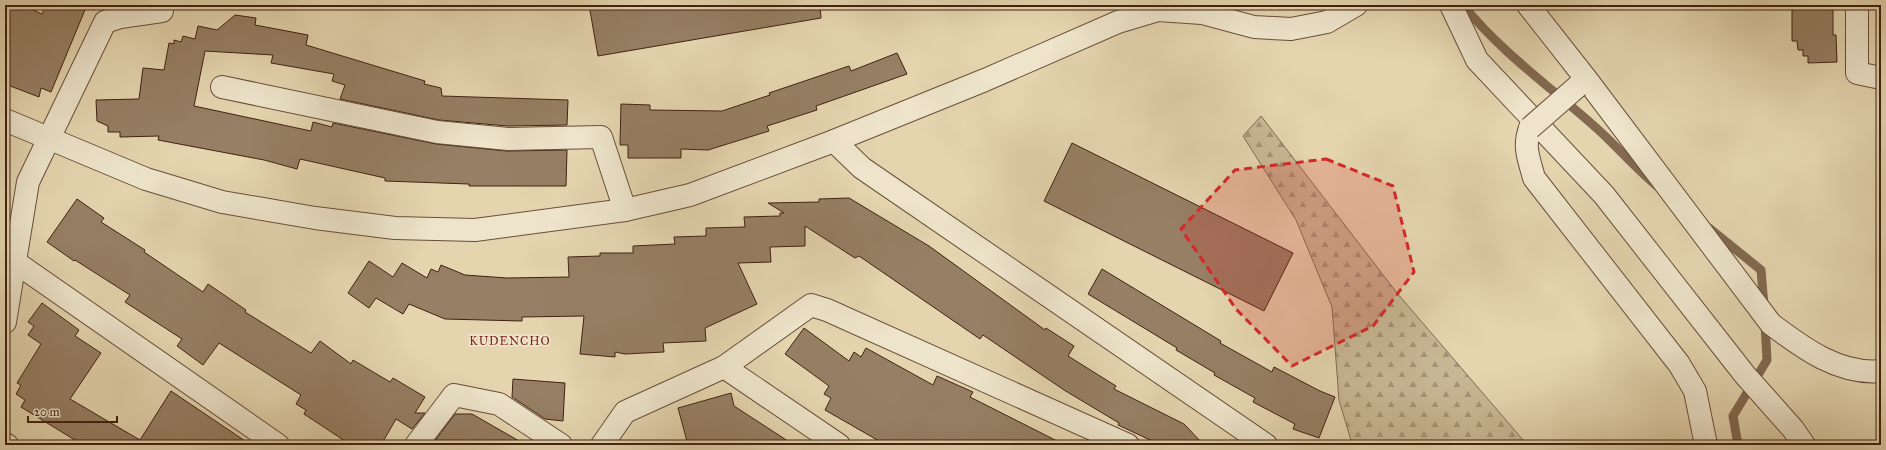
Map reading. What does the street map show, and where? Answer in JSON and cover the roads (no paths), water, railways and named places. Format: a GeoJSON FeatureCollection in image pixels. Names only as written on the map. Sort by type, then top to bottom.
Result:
{"type":"FeatureCollection","features":[{"type":"Feature","properties":{"kind":"street"},"geometry":{"type":"LineString","coordinates":[[5,120],[146,179],[222,202],[315,218],[387,227],[475,230],[625,210],[690,195],[834,142],[985,80],[1118,22],[1158,10],[1202,13],[1254,28],[1291,29],[1327,22],[1356,5]]}},
{"type":"Feature","properties":{"kind":"street"},"geometry":{"type":"LineString","coordinates":[[1451,5],[1477,60],[1604,194],[1745,375],[1793,429],[1804,445]]}},
{"type":"Feature","properties":{"kind":"street"},"geometry":{"type":"LineString","coordinates":[[1528,5],[1583,83],[1771,324],[1808,351],[1836,364],[1872,372],[1881,371]]}},
{"type":"Feature","properties":{"kind":"street"},"geometry":{"type":"LineString","coordinates":[[1857,5],[1857,73],[1881,78]]}},
{"type":"Feature","properties":{"kind":"street"},"geometry":{"type":"LineString","coordinates":[[5,322],[10,258],[28,182],[50,140],[105,22],[118,11],[162,11]]}},
{"type":"Feature","properties":{"kind":"street"},"geometry":{"type":"LineString","coordinates":[[1583,83],[1530,128],[1526,139],[1526,146],[1534,178],[1679,364],[1695,391],[1706,445]]}},
{"type":"Feature","properties":{"kind":"street"},"geometry":{"type":"LineString","coordinates":[[222,87],[437,132],[508,139],[601,136],[625,210]]}},
{"type":"Feature","properties":{"kind":"street"},"geometry":{"type":"LineString","coordinates":[[834,142],[862,168],[1266,445]]}},
{"type":"Feature","properties":{"kind":"street"},"geometry":{"type":"LineString","coordinates":[[10,258],[278,445]]}},
{"type":"Feature","properties":{"kind":"street"},"geometry":{"type":"LineString","coordinates":[[602,445],[625,412],[724,367],[811,305],[827,310],[1128,445]]}},
{"type":"Feature","properties":{"kind":"street"},"geometry":{"type":"LineString","coordinates":[[724,367],[839,445]]}},
{"type":"Feature","properties":{"kind":"street"},"geometry":{"type":"LineString","coordinates":[[416,445],[454,395],[499,404],[561,445]]}},
{"type":"Feature","properties":{"kind":"waterway"},"geometry":{"type":"LineString","coordinates":[[1463,5],[1477,22],[1525,68],[1593,125],[1657,186]]}},
{"type":"Feature","properties":{"kind":"waterway"},"geometry":{"type":"LineString","coordinates":[[1709,228],[1761,270],[1764,306]]}},
{"type":"Feature","properties":{"kind":"waterway"},"geometry":{"type":"LineString","coordinates":[[1738,445],[1733,416],[1767,360],[1765,323]]}},
{"type":"Feature","properties":{"kind":"district","name":"KUDENCHO"},"geometry":{"type":"Point","coordinates":[510,341]}}]}
